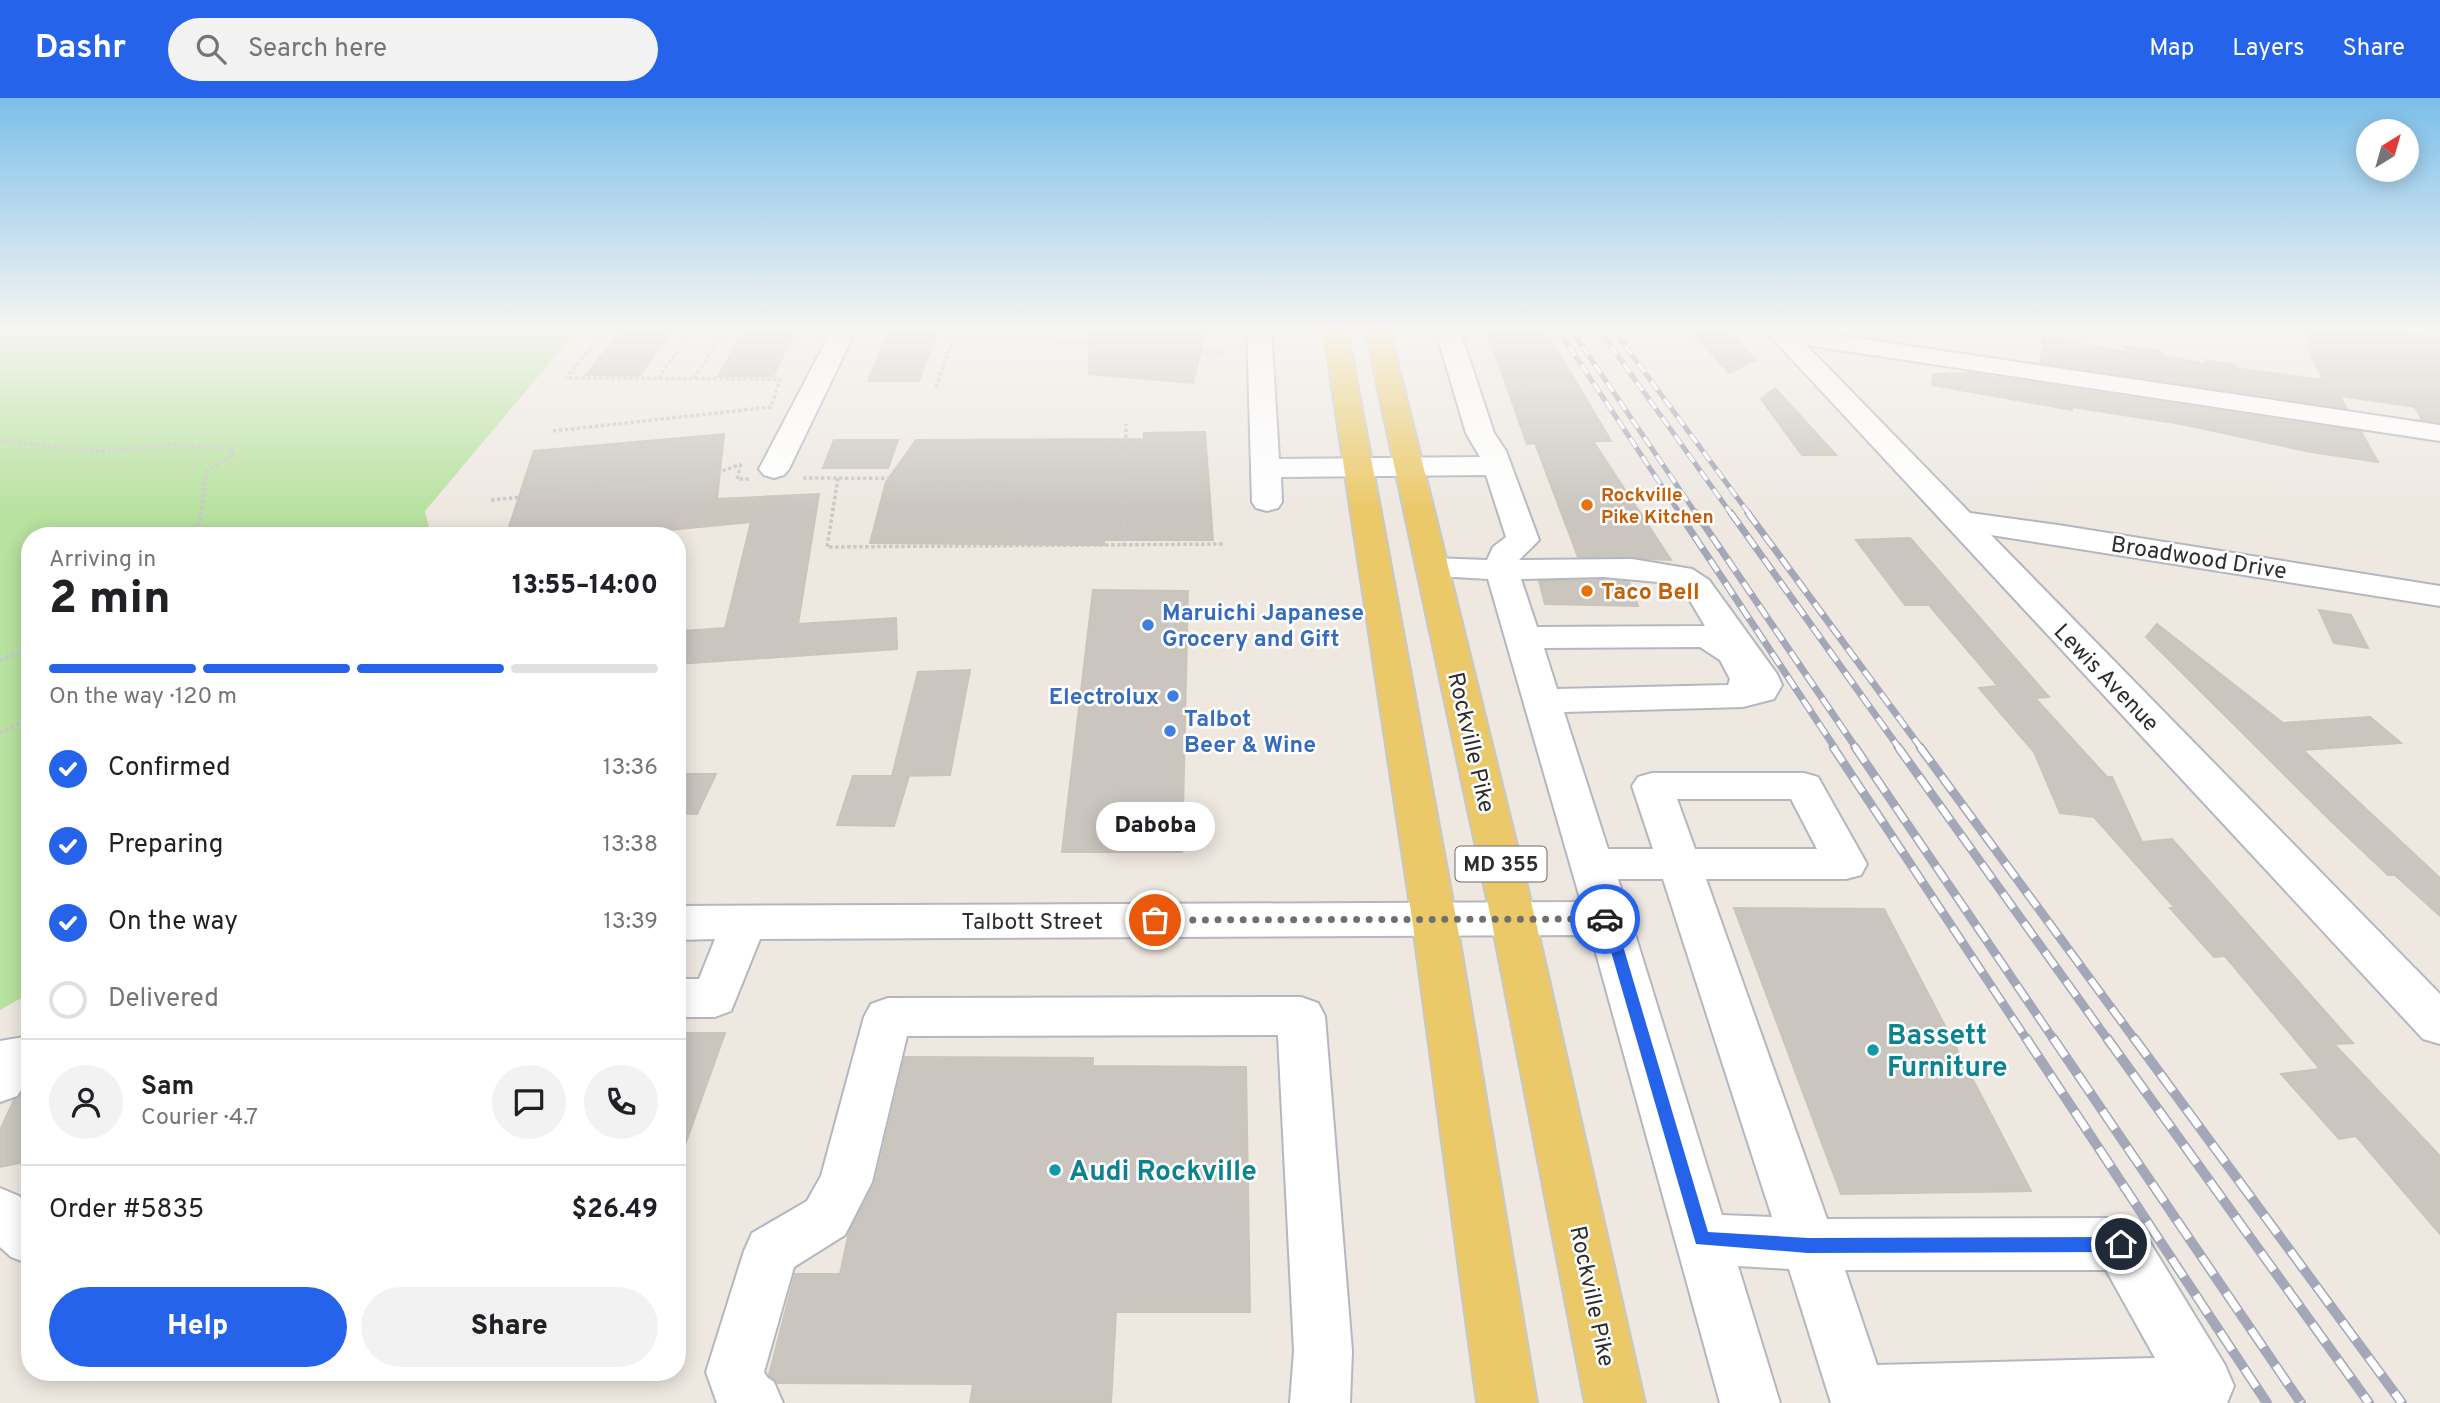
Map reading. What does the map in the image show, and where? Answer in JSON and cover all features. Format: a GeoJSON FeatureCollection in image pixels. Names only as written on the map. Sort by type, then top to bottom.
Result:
{"type":"FeatureCollection","features":[{"type":"Feature","properties":{"kind":"main road","name":"MD 355"},"geometry":{"type":"LineString","coordinates":[[1345,389],[1434,918],[1507,1403]]}},
{"type":"Feature","properties":{"kind":"main road","name":"Rockville Pike"},"geometry":{"type":"LineString","coordinates":[[1391,389],[1513,918],[1615,1403]]}},
{"type":"Feature","properties":{"kind":"street"},"geometry":{"type":"LineString","coordinates":[[772,475],[815,389]]}},
{"type":"Feature","properties":{"kind":"street"},"geometry":{"type":"LineString","coordinates":[[1262,389],[1267,502]]}},
{"type":"Feature","properties":{"kind":"street"},"geometry":{"type":"LineString","coordinates":[[1466,389],[1480,433],[1497,466],[1523,540],[1504,554],[1502,570],[1609,919],[1750,1403]]}},
{"type":"Feature","properties":{"kind":"street","name":"Lewis Avenue"},"geometry":{"type":"LineString","coordinates":[[1833,389],[2440,1025]]}},
{"type":"Feature","properties":{"kind":"street"},"geometry":{"type":"LineString","coordinates":[[2154,389],[2440,433]]}},
{"type":"Feature","properties":{"kind":"street"},"geometry":{"type":"LineString","coordinates":[[1266,468],[1497,466]]}},
{"type":"Feature","properties":{"kind":"street","name":"Broadwood Drive"},"geometry":{"type":"LineString","coordinates":[[1958,521],[2072,536],[2440,596]]}},
{"type":"Feature","properties":{"kind":"street"},"geometry":{"type":"LineString","coordinates":[[1432,568],[1638,568],[1678,573],[1694,583],[1718,620],[1754,661],[1764,685],[1761,691],[1743,696],[1543,701]]}},
{"type":"Feature","properties":{"kind":"street"},"geometry":{"type":"LineString","coordinates":[[1523,638],[1708,636],[1734,654],[1748,679],[1743,696]]}},
{"type":"Feature","properties":{"kind":"street"},"geometry":{"type":"LineString","coordinates":[[1592,864],[1679,864],[1808,1245],[1858,1395],[2204,1386],[2121,1244],[1808,1245],[1702,1239]]}},
{"type":"Feature","properties":{"kind":"street","name":"Talbott Street"},"geometry":{"type":"LineString","coordinates":[[686,923],[1609,919]]}},
{"type":"Feature","properties":{"kind":"street"},"geometry":{"type":"LineString","coordinates":[[686,998],[715,998],[744,923]]}},
{"type":"Feature","properties":{"kind":"street"},"geometry":{"type":"LineString","coordinates":[[753,1403],[745,1398],[735,1372],[771,1251],[826,1218],[846,1182],[888,1017],[1273,1016],[1301,1016],[1323,1351],[1320,1403]]}},
{"type":"Feature","properties":{"kind":"street"},"geometry":{"type":"LineString","coordinates":[[0,1081],[13,1057],[21,1057]]}},
{"type":"Feature","properties":{"kind":"street"},"geometry":{"type":"LineString","coordinates":[[0,1213],[21,1231]]}},
{"type":"Feature","properties":{"kind":"path"},"geometry":{"type":"LineString","coordinates":[[765,419],[777,389]]}},
{"type":"Feature","properties":{"kind":"path"},"geometry":{"type":"LineString","coordinates":[[553,432],[771,407]]}},
{"type":"Feature","properties":{"kind":"path"},"geometry":{"type":"LineString","coordinates":[[1125,546],[1126,425]]}},
{"type":"Feature","properties":{"kind":"path"},"geometry":{"type":"LineString","coordinates":[[0,441],[97,451],[172,446],[230,448],[234,455],[207,471],[197,527]]}},
{"type":"Feature","properties":{"kind":"path"},"geometry":{"type":"LineString","coordinates":[[747,453],[737,479],[772,475],[838,478],[1125,478]]}},
{"type":"Feature","properties":{"kind":"path"},"geometry":{"type":"LineString","coordinates":[[491,500],[698,480],[741,464]]}},
{"type":"Feature","properties":{"kind":"path"},"geometry":{"type":"LineString","coordinates":[[838,478],[827,547],[1225,544]]}},
{"type":"Feature","properties":{"kind":"path"},"geometry":{"type":"LineString","coordinates":[[0,660],[21,652]]}},
{"type":"Feature","properties":{"kind":"path"},"geometry":{"type":"LineString","coordinates":[[0,733],[21,723]]}},
{"type":"Feature","properties":{"kind":"green space"},"geometry":{"type":"Polygon","coordinates":[[[0,389],[528,389],[425,511],[429,527],[21,527],[21,998],[0,1010],[0,389]]]}},
{"type":"Feature","properties":{"kind":"building"},"geometry":{"type":"Polygon","coordinates":[[[1508,389],[1580,389],[1611,441],[1593,441],[1671,560],[1578,557],[1535,443],[1527,444],[1508,389]]]}},
{"type":"Feature","properties":{"kind":"building"},"geometry":{"type":"Polygon","coordinates":[[[1776,389],[1836,455],[1802,455],[1761,399],[1776,389]]]}},
{"type":"Feature","properties":{"kind":"building"},"geometry":{"type":"Polygon","coordinates":[[[1954,389],[2075,389],[2361,432],[2378,462],[2311,452],[2181,424],[2072,407],[2072,410],[1954,389]]]}},
{"type":"Feature","properties":{"kind":"building"},"geometry":{"type":"Polygon","coordinates":[[[2213,389],[2440,389],[2440,422],[2422,420],[2415,407],[2340,396],[2347,409],[2213,389]]]}},
{"type":"Feature","properties":{"kind":"building"},"geometry":{"type":"Polygon","coordinates":[[[1205,432],[1213,540],[1104,540],[1104,545],[870,543],[886,482],[916,440],[1144,439],[1144,433],[1205,432]]]}},
{"type":"Feature","properties":{"kind":"building"},"geometry":{"type":"Polygon","coordinates":[[[724,434],[717,499],[819,494],[798,624],[896,618],[897,649],[686,663],[686,631],[725,628],[751,522],[686,528],[509,527],[534,451],[724,434]]]}},
{"type":"Feature","properties":{"kind":"building"},"geometry":{"type":"Polygon","coordinates":[[[834,440],[898,440],[888,468],[823,468],[834,440]]]}},
{"type":"Feature","properties":{"kind":"building"},"geometry":{"type":"Polygon","coordinates":[[[1910,538],[2049,697],[2035,698],[2107,777],[2112,777],[2142,842],[2172,839],[2353,1043],[2334,1044],[2440,1156],[2440,1234],[2356,1136],[2339,1139],[2281,1074],[2320,1069],[2225,956],[2214,957],[2170,908],[2175,908],[2094,817],[2060,813],[2034,752],[1979,688],[1998,686],[1929,605],[1905,605],[1856,540],[1910,538]]]}},
{"type":"Feature","properties":{"kind":"building","name":"Taco Bell"},"geometry":{"type":"Polygon","coordinates":[[[1539,581],[1629,582],[1638,606],[1545,604],[1539,581]]]}},
{"type":"Feature","properties":{"kind":"building"},"geometry":{"type":"Polygon","coordinates":[[[1093,590],[1188,591],[1182,852],[1062,852],[1093,590]]]}},
{"type":"Feature","properties":{"kind":"building"},"geometry":{"type":"Polygon","coordinates":[[[2319,610],[2351,615],[2368,648],[2334,643],[2319,610]]]}},
{"type":"Feature","properties":{"kind":"building"},"geometry":{"type":"Polygon","coordinates":[[[2157,624],[2283,723],[2370,717],[2401,743],[2303,750],[2440,878],[2440,916],[2395,875],[2388,875],[2332,822],[2146,637],[2157,624]]]}},
{"type":"Feature","properties":{"kind":"building"},"geometry":{"type":"Polygon","coordinates":[[[970,670],[950,775],[892,776],[918,672],[970,670]]]}},
{"type":"Feature","properties":{"kind":"building"},"geometry":{"type":"Polygon","coordinates":[[[686,774],[716,774],[697,814],[686,813],[686,774]]]}},
{"type":"Feature","properties":{"kind":"building"},"geometry":{"type":"Polygon","coordinates":[[[853,776],[909,776],[894,826],[837,825],[853,776]]]}},
{"type":"Feature","properties":{"kind":"building","name":"Bassett Furniture"},"geometry":{"type":"Polygon","coordinates":[[[1734,908],[1884,909],[2031,1191],[1841,1194],[1734,908]]]}},
{"type":"Feature","properties":{"kind":"building"},"geometry":{"type":"Polygon","coordinates":[[[686,1033],[725,1033],[686,1142],[686,1033]]]}},
{"type":"Feature","properties":{"kind":"building","name":"Audi Rockville"},"geometry":{"type":"Polygon","coordinates":[[[905,1057],[1093,1058],[1093,1066],[1246,1067],[1250,1312],[1116,1312],[1111,1403],[970,1403],[973,1384],[777,1383],[769,1375],[795,1274],[840,1274],[849,1232],[875,1183],[905,1057]]]}},
{"type":"Feature","properties":{"kind":"building"},"geometry":{"type":"Polygon","coordinates":[[[21,1094],[21,1163],[0,1167],[0,1130],[14,1100],[21,1094]]]}},
{"type":"Feature","properties":{"kind":"railway"},"geometry":{"type":"LineString","coordinates":[[1597,389],[1681,515]]}},
{"type":"Feature","properties":{"kind":"railway"},"geometry":{"type":"LineString","coordinates":[[1611,389],[1697,515]]}},
{"type":"Feature","properties":{"kind":"railway"},"geometry":{"type":"LineString","coordinates":[[1642,389],[1732,515]]}},
{"type":"Feature","properties":{"kind":"railway"},"geometry":{"type":"LineString","coordinates":[[1657,389],[1750,515]]}},
{"type":"Feature","properties":{"kind":"railway"},"geometry":{"type":"LineString","coordinates":[[1679,513],[1835,748]]}},
{"type":"Feature","properties":{"kind":"railway"},"geometry":{"type":"LineString","coordinates":[[1696,513],[1856,748]]}},
{"type":"Feature","properties":{"kind":"railway"},"geometry":{"type":"LineString","coordinates":[[1731,513],[1899,748]]}},
{"type":"Feature","properties":{"kind":"railway"},"geometry":{"type":"LineString","coordinates":[[1748,513],[1921,748]]}},
{"type":"Feature","properties":{"kind":"railway"},"geometry":{"type":"LineString","coordinates":[[1833,747],[2027,1040]]}},
{"type":"Feature","properties":{"kind":"railway"},"geometry":{"type":"LineString","coordinates":[[1855,747],[2054,1040]]}},
{"type":"Feature","properties":{"kind":"railway"},"geometry":{"type":"LineString","coordinates":[[1898,747],[2108,1040]]}},
{"type":"Feature","properties":{"kind":"railway"},"geometry":{"type":"LineString","coordinates":[[1920,747],[2135,1040]]}},
{"type":"Feature","properties":{"kind":"railway"},"geometry":{"type":"LineString","coordinates":[[2026,1038],[2267,1403]]}},
{"type":"Feature","properties":{"kind":"railway"},"geometry":{"type":"LineString","coordinates":[[2053,1038],[2301,1403]]}},
{"type":"Feature","properties":{"kind":"railway"},"geometry":{"type":"LineString","coordinates":[[2107,1038],[2369,1403]]}},
{"type":"Feature","properties":{"kind":"railway"},"geometry":{"type":"LineString","coordinates":[[2134,1038],[2402,1403]]}},
{"type":"Feature","properties":{"kind":"way so far"},"geometry":{"type":"LineString","coordinates":[[1155,920],[1605,919]]}},
{"type":"Feature","properties":{"kind":"place","name":"Rockville Pike Kitchen"},"geometry":{"type":"Point","coordinates":[1587,505]}},
{"type":"Feature","properties":{"kind":"place","name":"Taco Bell"},"geometry":{"type":"Point","coordinates":[1587,591]}},
{"type":"Feature","properties":{"kind":"place","name":"Maruichi Japanese Grocery and Gift"},"geometry":{"type":"Point","coordinates":[1148,625]}},
{"type":"Feature","properties":{"kind":"place","name":"Electrolux"},"geometry":{"type":"Point","coordinates":[1173,696]}},
{"type":"Feature","properties":{"kind":"place","name":"Talbot Beer & Wine"},"geometry":{"type":"Point","coordinates":[1170,731]}},
{"type":"Feature","properties":{"kind":"place","name":"Daboba"},"geometry":{"type":"Point","coordinates":[1155,920]}},
{"type":"Feature","properties":{"kind":"place","name":"Bassett Furniture"},"geometry":{"type":"Point","coordinates":[1873,1050]}},
{"type":"Feature","properties":{"kind":"place","name":"Audi Rockville"},"geometry":{"type":"Point","coordinates":[1055,1170]}},
{"type":"Feature","properties":{"kind":"route"},"geometry":{"type":"LineString","coordinates":[[1605,919],[1609,919],[1702,1239],[1808,1245],[2121,1244]]}}]}
